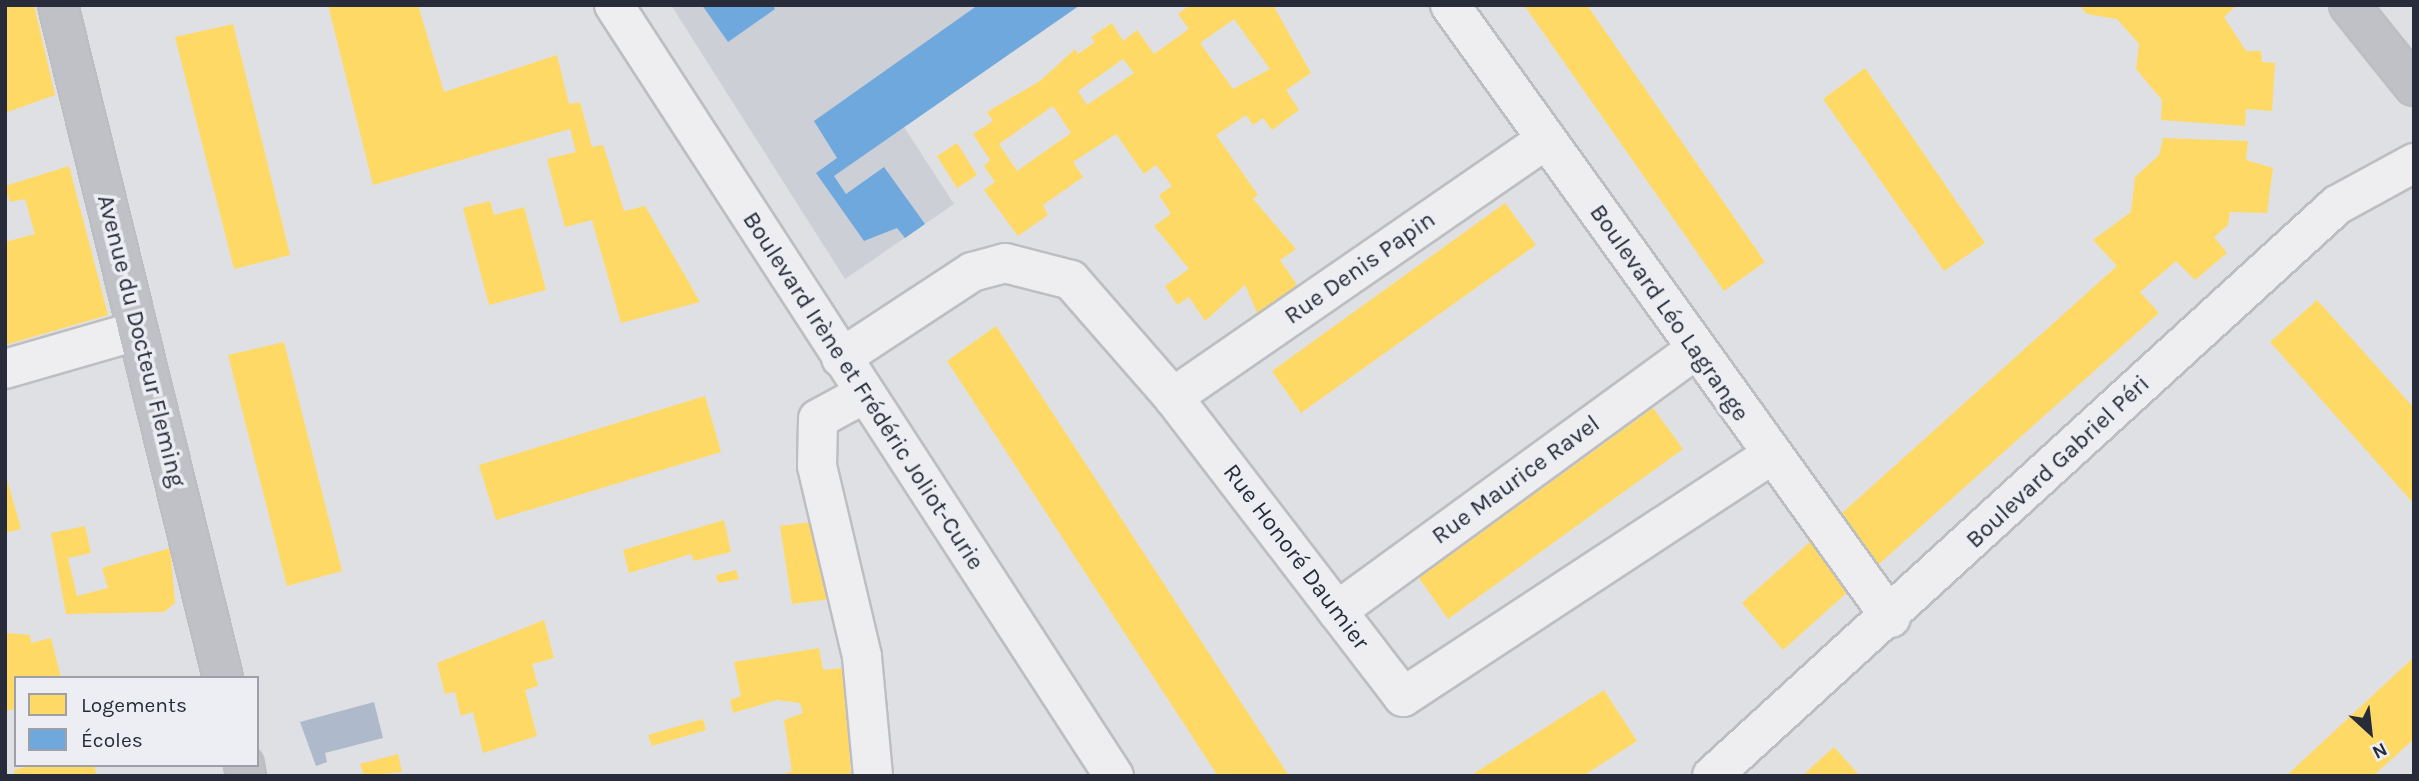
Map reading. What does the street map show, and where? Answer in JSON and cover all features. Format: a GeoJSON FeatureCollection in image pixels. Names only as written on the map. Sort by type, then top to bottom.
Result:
{"type":"FeatureCollection","features":[{"type":"Feature","properties":{"kind":"main road"},"geometry":{"type":"LineString","coordinates":[[2349,5],[2414,86]]}},
{"type":"Feature","properties":{"kind":"main road","name":"Avenue du Docteur Fleming"},"geometry":{"type":"LineString","coordinates":[[66,7],[138,331],[223,676]]}},
{"type":"Feature","properties":{"kind":"street","name":"Boulevard Irène et Frédéric Joliot-Curie"},"geometry":{"type":"LineString","coordinates":[[614,5],[1114,776]]}},
{"type":"Feature","properties":{"kind":"street","name":"Boulevard Léo Lagrange"},"geometry":{"type":"LineString","coordinates":[[1451,5],[1770,456],[1892,618]]}},
{"type":"Feature","properties":{"kind":"street","name":"Rue Denis Papin"},"geometry":{"type":"LineString","coordinates":[[1173,397],[1546,140]]}},
{"type":"Feature","properties":{"kind":"street","name":"Boulevard Gabriel Péri"},"geometry":{"type":"LineString","coordinates":[[1712,776],[1892,618],[2337,205],[2414,163]]}},
{"type":"Feature","properties":{"kind":"street","name":"Rue Honoré Daumier"},"geometry":{"type":"LineString","coordinates":[[841,358],[972,272],[1005,263],[1071,280],[1173,397],[1403,697],[1770,456]]}},
{"type":"Feature","properties":{"kind":"street"},"geometry":{"type":"LineString","coordinates":[[5,369],[138,331]]}},
{"type":"Feature","properties":{"kind":"street","name":"Rue Maurice Ravel"},"geometry":{"type":"LineString","coordinates":[[1337,611],[1695,349]]}},
{"type":"Feature","properties":{"kind":"street"},"geometry":{"type":"LineString","coordinates":[[864,394],[818,419],[817,466],[862,657],[873,776]]}},
{"type":"Feature","properties":{"kind":"shaded area"},"geometry":{"type":"Polygon","coordinates":[[[671,5],[1081,5],[904,127],[954,204],[845,279],[671,5]]]}},
{"type":"Feature","properties":{"kind":"water"},"geometry":{"type":"Polygon","coordinates":[[[374,702],[383,738],[325,753],[327,762],[316,766],[300,722],[374,702]]]}},
{"type":"Feature","properties":{"kind":"building: Logements"},"geometry":{"type":"Polygon","coordinates":[[[5,5],[34,5],[55,95],[5,113],[5,5]]]}},
{"type":"Feature","properties":{"kind":"building: Logements"},"geometry":{"type":"Polygon","coordinates":[[[328,5],[418,5],[444,92],[557,55],[569,104],[580,102],[592,147],[603,145],[624,211],[645,206],[700,302],[621,323],[592,220],[565,227],[547,159],[576,152],[570,129],[373,185],[328,5]]]}},
{"type":"Feature","properties":{"kind":"building: Logements"},"geometry":{"type":"Polygon","coordinates":[[[1190,5],[1273,5],[1311,73],[1286,90],[1299,110],[1272,130],[1263,118],[1253,125],[1246,115],[1216,135],[1258,195],[1253,199],[1296,249],[1280,260],[1297,285],[1260,319],[1245,285],[1205,321],[1189,297],[1177,305],[1165,286],[1189,269],[1154,226],[1171,214],[1159,195],[1172,186],[1156,165],[1144,174],[1116,134],[1073,162],[1083,177],[1043,205],[1048,215],[1018,236],[984,190],[995,182],[984,166],[990,160],[973,134],[993,121],[987,112],[1040,81],[1075,49],[1078,54],[1095,42],[1091,37],[1112,23],[1123,41],[1137,30],[1154,54],[1189,29],[1178,14],[1190,5]],[[1234,19],[1200,43],[1233,89],[1270,69],[1234,19]],[[1123,59],[1078,91],[1087,105],[1134,73],[1123,59]],[[1053,106],[999,144],[1017,171],[1071,133],[1053,106]]]}},
{"type":"Feature","properties":{"kind":"building: Logements"},"geometry":{"type":"Polygon","coordinates":[[[1524,5],[1587,5],[1765,262],[1724,291],[1524,5]]]}},
{"type":"Feature","properties":{"kind":"building: Logements"},"geometry":{"type":"Polygon","coordinates":[[[2079,5],[2237,5],[2224,17],[2246,51],[2261,51],[2262,62],[2275,63],[2272,111],[2246,109],[2245,126],[2161,120],[2162,100],[2136,69],[2139,44],[2117,19],[2087,14],[2079,5]]]}},
{"type":"Feature","properties":{"kind":"building: Logements"},"geometry":{"type":"Polygon","coordinates":[[[233,24],[290,255],[234,269],[175,37],[233,24]]]}},
{"type":"Feature","properties":{"kind":"building: Logements"},"geometry":{"type":"Polygon","coordinates":[[[1865,68],[1985,243],[1944,271],[1823,99],[1865,68]]]}},
{"type":"Feature","properties":{"kind":"building: Logements"},"geometry":{"type":"Polygon","coordinates":[[[2163,138],[2248,141],[2246,160],[2273,168],[2267,213],[2230,212],[2228,225],[2214,237],[2227,253],[2195,280],[2176,261],[2140,292],[2159,313],[1783,650],[1742,603],[2117,266],[2093,240],[2131,212],[2135,177],[2159,155],[2163,138]]]}},
{"type":"Feature","properties":{"kind":"building: Logements"},"geometry":{"type":"Polygon","coordinates":[[[957,143],[977,175],[957,188],[937,156],[957,143]]]}},
{"type":"Feature","properties":{"kind":"building: Logements"},"geometry":{"type":"Polygon","coordinates":[[[69,166],[108,315],[5,345],[5,242],[35,234],[25,199],[10,202],[5,186],[69,166]]]}},
{"type":"Feature","properties":{"kind":"building: Logements"},"geometry":{"type":"Polygon","coordinates":[[[490,201],[494,215],[524,207],[546,290],[489,305],[463,208],[490,201]]]}},
{"type":"Feature","properties":{"kind":"building: Logements"},"geometry":{"type":"Polygon","coordinates":[[[1505,203],[1536,245],[1301,413],[1272,371],[1505,203]]]}},
{"type":"Feature","properties":{"kind":"building: Logements"},"geometry":{"type":"Polygon","coordinates":[[[2317,300],[2414,408],[2414,504],[2270,342],[2317,300]]]}},
{"type":"Feature","properties":{"kind":"building: Logements"},"geometry":{"type":"Polygon","coordinates":[[[996,326],[1289,776],[1218,776],[947,361],[996,326]]]}},
{"type":"Feature","properties":{"kind":"building: Logements"},"geometry":{"type":"Polygon","coordinates":[[[284,342],[342,571],[287,586],[228,355],[284,342]]]}},
{"type":"Feature","properties":{"kind":"building: Logements"},"geometry":{"type":"Polygon","coordinates":[[[705,396],[721,452],[496,520],[479,465],[705,396]]]}},
{"type":"Feature","properties":{"kind":"building: Logements"},"geometry":{"type":"Polygon","coordinates":[[[1653,408],[1683,449],[1448,619],[1419,578],[1653,408]]]}},
{"type":"Feature","properties":{"kind":"building: Logements"},"geometry":{"type":"Polygon","coordinates":[[[5,472],[21,529],[5,533],[5,472]]]}},
{"type":"Feature","properties":{"kind":"building: Logements"},"geometry":{"type":"Polygon","coordinates":[[[724,520],[731,552],[694,561],[691,554],[629,573],[623,550],[724,520]]]}},
{"type":"Feature","properties":{"kind":"building: Logements"},"geometry":{"type":"Polygon","coordinates":[[[819,521],[831,599],[792,604],[780,526],[819,521]]]}},
{"type":"Feature","properties":{"kind":"building: Logements"},"geometry":{"type":"Polygon","coordinates":[[[85,526],[91,553],[68,558],[77,596],[108,588],[102,568],[170,548],[175,603],[164,612],[66,614],[51,533],[85,526]]]}},
{"type":"Feature","properties":{"kind":"building: Logements"},"geometry":{"type":"Polygon","coordinates":[[[736,570],[739,579],[718,583],[716,575],[736,570]]]}},
{"type":"Feature","properties":{"kind":"building: Logements"},"geometry":{"type":"Polygon","coordinates":[[[544,620],[554,658],[532,664],[538,686],[525,690],[537,736],[483,753],[473,712],[461,716],[455,692],[445,694],[437,663],[544,620]]]}},
{"type":"Feature","properties":{"kind":"building: Logements"},"geometry":{"type":"Polygon","coordinates":[[[5,633],[30,635],[31,643],[51,638],[60,676],[14,676],[14,709],[5,711],[5,633]]]}},
{"type":"Feature","properties":{"kind":"building: Logements"},"geometry":{"type":"Polygon","coordinates":[[[819,648],[823,670],[844,668],[851,776],[779,776],[792,771],[784,720],[803,713],[800,703],[777,700],[733,713],[730,700],[741,696],[734,662],[819,648]]]}},
{"type":"Feature","properties":{"kind":"building: Logements"},"geometry":{"type":"Polygon","coordinates":[[[2414,657],[2414,739],[2373,776],[2286,776],[2414,657]]]}},
{"type":"Feature","properties":{"kind":"building: Logements"},"geometry":{"type":"Polygon","coordinates":[[[1604,690],[1637,741],[1583,776],[1470,776],[1604,690]]]}},
{"type":"Feature","properties":{"kind":"building: Logements"},"geometry":{"type":"Polygon","coordinates":[[[703,719],[706,730],[652,746],[648,735],[703,719]]]}},
{"type":"Feature","properties":{"kind":"building: Logements"},"geometry":{"type":"Polygon","coordinates":[[[1834,747],[1860,776],[1802,776],[1834,747]]]}},
{"type":"Feature","properties":{"kind":"building: Logements"},"geometry":{"type":"Polygon","coordinates":[[[398,754],[402,772],[364,776],[360,764],[398,754]]]}},
{"type":"Feature","properties":{"kind":"building: Logements"},"geometry":{"type":"Polygon","coordinates":[[[25,767],[95,767],[97,776],[15,776],[14,770],[25,767]]]}},
{"type":"Feature","properties":{"kind":"building: Écoles"},"geometry":{"type":"Polygon","coordinates":[[[702,5],[773,5],[775,9],[728,42],[702,5]]]}},
{"type":"Feature","properties":{"kind":"building: Écoles"},"geometry":{"type":"Polygon","coordinates":[[[978,5],[1080,5],[834,176],[846,194],[884,167],[925,224],[905,238],[897,228],[864,241],[816,173],[837,158],[814,121],[978,5]]]}}]}
